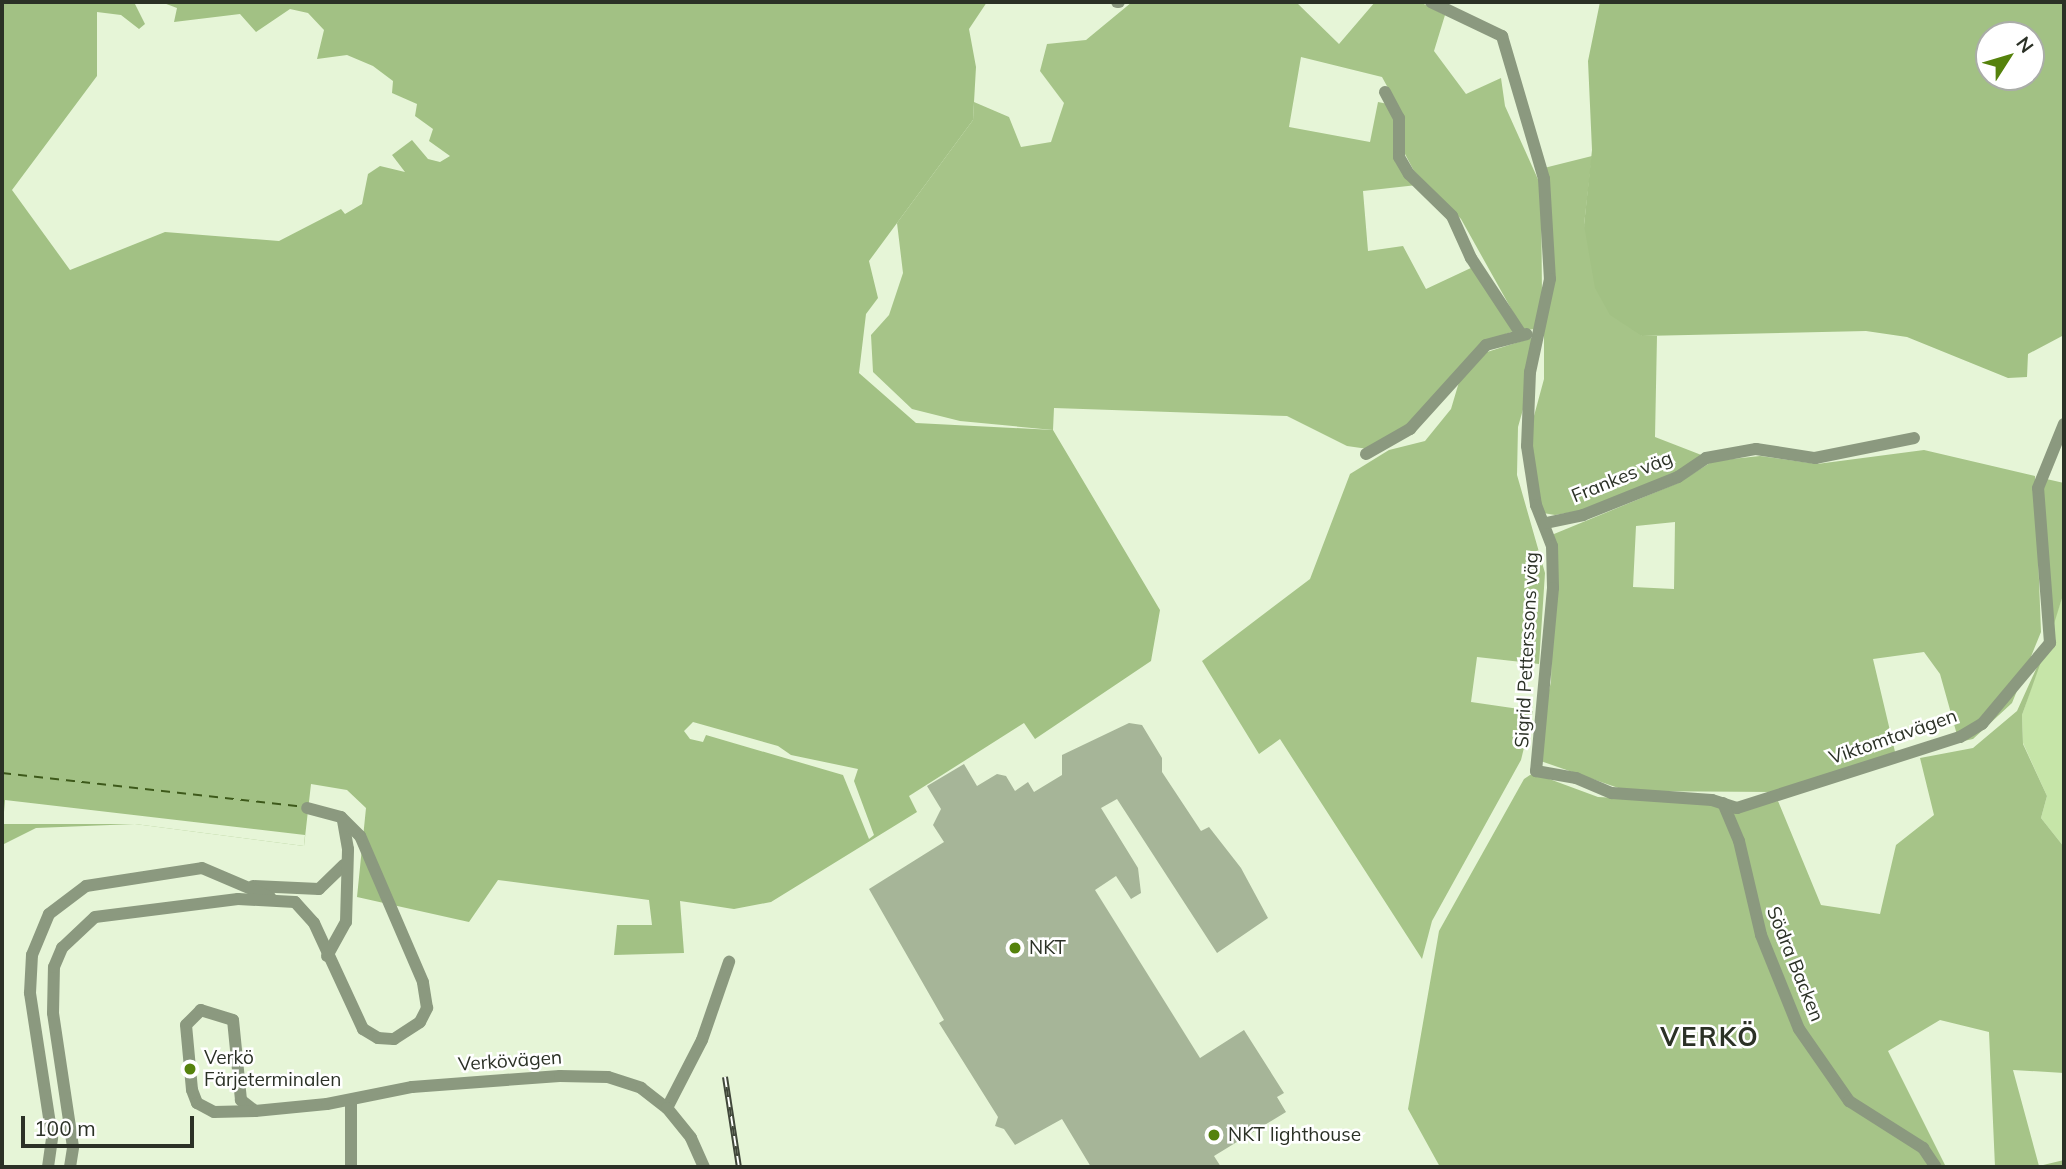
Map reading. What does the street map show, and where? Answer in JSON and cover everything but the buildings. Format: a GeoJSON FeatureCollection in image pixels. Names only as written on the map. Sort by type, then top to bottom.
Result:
{"type":"FeatureCollection","features":[{"type":"Feature","properties":{"kind":"street","name":"Sigrid Petterssons väg"},"geometry":{"type":"LineString","coordinates":[[1431,2],[1495,30],[1508,48],[1515,96],[1544,179],[1551,229],[1549,289],[1530,372],[1527,446],[1536,505],[1546,523],[1552,545],[1553,588],[1536,771]]}},
{"type":"Feature","properties":{"kind":"street"},"geometry":{"type":"LineString","coordinates":[[1385,92],[1399,118],[1404,165],[1452,216],[1471,258],[1521,334]]}},
{"type":"Feature","properties":{"kind":"street"},"geometry":{"type":"LineString","coordinates":[[1366,454],[1410,429],[1486,345],[1521,334],[1538,333]]}},
{"type":"Feature","properties":{"kind":"street","name":"Viktomtavägen"},"geometry":{"type":"LineString","coordinates":[[1536,771],[1576,778],[1612,793],[1723,803],[1737,808],[1960,737],[1998,707],[2050,643],[2038,488],[2064,424]]}},
{"type":"Feature","properties":{"kind":"street","name":"Frankes väg"},"geometry":{"type":"LineString","coordinates":[[1546,523],[1583,515],[1678,477],[1706,458],[1756,449],[1815,458],[1914,438]]}},
{"type":"Feature","properties":{"kind":"street","name":"Södra Backen"},"geometry":{"type":"LineString","coordinates":[[1723,803],[1739,841],[1761,935],[1799,1029],[1849,1101],[1923,1148],[1936,1167]]}},
{"type":"Feature","properties":{"kind":"street"},"geometry":{"type":"LineString","coordinates":[[48,1167],[52,1137],[30,993],[32,955],[49,915],[86,886],[110,879],[202,868],[305,911],[363,1029],[378,1038],[394,1038],[420,1022],[428,1008],[411,948],[360,836],[341,817],[307,808]]}},
{"type":"Feature","properties":{"kind":"street"},"geometry":{"type":"LineString","coordinates":[[327,956],[346,922],[344,865],[348,849],[341,817]]}},
{"type":"Feature","properties":{"kind":"street"},"geometry":{"type":"LineString","coordinates":[[243,885],[319,889],[344,865]]}},
{"type":"Feature","properties":{"kind":"street"},"geometry":{"type":"LineString","coordinates":[[70,1167],[73,1147],[52,1013],[54,967],[62,948],[95,917],[115,911],[274,899]]}},
{"type":"Feature","properties":{"kind":"street"},"geometry":{"type":"LineString","coordinates":[[667,1108],[702,1040],[729,962]]}},
{"type":"Feature","properties":{"kind":"street","name":"Verkövägen"},"geometry":{"type":"LineString","coordinates":[[255,1111],[241,1100],[233,1020],[201,1010],[186,1024],[198,1103],[214,1112],[255,1111],[351,1101],[412,1087],[587,1075],[641,1088],[667,1108],[691,1139],[704,1167]]}},
{"type":"Feature","properties":{"kind":"street"},"geometry":{"type":"LineString","coordinates":[[351,1101],[351,1167]]}},
{"type":"Feature","properties":{"kind":"shaded area"},"geometry":{"type":"Polygon","coordinates":[[[2,2],[134,2],[145,24],[139,29],[121,15],[97,12],[97,76],[12,190],[70,270],[165,232],[279,241],[341,209],[345,214],[362,204],[368,174],[380,166],[405,172],[392,155],[412,140],[428,159],[440,162],[450,156],[429,141],[433,129],[415,116],[417,104],[392,93],[393,81],[373,66],[347,55],[317,59],[324,30],[308,13],[290,9],[256,32],[240,14],[174,22],[177,8],[161,2],[987,2],[969,29],[976,67],[973,120],[869,261],[878,298],[866,314],[859,373],[916,423],[1053,430],[1160,610],[1151,661],[1035,739],[1024,723],[909,796],[917,812],[771,902],[734,909],[680,901],[684,953],[614,955],[617,925],[652,925],[649,900],[498,880],[469,922],[357,897],[366,808],[347,790],[311,784],[304,846],[135,824],[36,828],[2,845],[2,2]]]}},
{"type":"Feature","properties":{"kind":"shaded area"},"geometry":{"type":"Polygon","coordinates":[[[1132,2],[1296,2],[1339,44],[1375,2],[1420,2],[1445,15],[1434,51],[1466,94],[1501,78],[1505,106],[1541,186],[1542,296],[1536,329],[1523,330],[1461,219],[1414,171],[1405,154],[1405,119],[1382,77],[1301,57],[1289,127],[1370,142],[1378,102],[1388,104],[1396,115],[1396,156],[1417,185],[1363,191],[1368,251],[1403,246],[1426,289],[1473,267],[1514,331],[1486,341],[1407,426],[1368,449],[1347,446],[1287,416],[1054,408],[1053,430],[960,421],[912,409],[873,372],[871,335],[889,315],[903,273],[897,223],[973,120],[974,102],[1009,117],[1021,147],[1051,142],[1064,103],[1040,71],[1047,44],[1086,40],[1132,2]]]}},
{"type":"Feature","properties":{"kind":"shaded area"},"geometry":{"type":"Polygon","coordinates":[[[1600,2],[2064,2],[2064,335],[2028,354],[2027,377],[2008,378],[1907,337],[1866,331],[1642,336],[1610,315],[1595,288],[1584,225],[1592,150],[1588,61],[1600,2]]]}},
{"type":"Feature","properties":{"kind":"shaded area"},"geometry":{"type":"Polygon","coordinates":[[[1592,156],[1584,225],[1642,336],[1657,336],[1655,437],[1704,456],[1677,474],[1585,510],[1555,515],[1543,513],[1528,438],[1544,379],[1544,168],[1592,156]]]}},
{"type":"Feature","properties":{"kind":"shaded area"},"geometry":{"type":"Polygon","coordinates":[[[1532,338],[1531,381],[1518,427],[1517,475],[1545,573],[1539,664],[1477,657],[1471,702],[1533,711],[1521,760],[1432,921],[1422,959],[1280,739],[1259,754],[1202,661],[1310,579],[1350,474],[1389,450],[1425,441],[1451,409],[1459,382],[1487,352],[1532,338]]]}},
{"type":"Feature","properties":{"kind":"shaded area"},"geometry":{"type":"Polygon","coordinates":[[[1924,450],[2035,476],[2041,632],[2012,703],[1973,739],[1959,742],[1940,674],[1924,652],[1873,659],[1896,756],[1775,792],[1627,791],[1532,758],[1551,682],[1554,534],[1678,483],[1713,461],[1760,456],[1817,464],[1924,450]],[[1675,522],[1636,526],[1633,587],[1674,589],[1675,522]]]}},
{"type":"Feature","properties":{"kind":"shaded area"},"geometry":{"type":"Polygon","coordinates":[[[2042,478],[2064,483],[2064,592],[2052,630],[2042,478]]]}},
{"type":"Feature","properties":{"kind":"shaded area"},"geometry":{"type":"Polygon","coordinates":[[[2064,592],[2064,847],[2041,818],[2047,796],[2023,743],[2022,715],[2064,592]]]}},
{"type":"Feature","properties":{"kind":"shaded area"},"geometry":{"type":"Polygon","coordinates":[[[2047,645],[2022,715],[2023,744],[2047,796],[2041,818],[2064,847],[2064,1073],[2013,1070],[2039,1166],[2064,1160],[2064,1167],[1995,1167],[1989,1032],[1940,1020],[1888,1051],[1946,1167],[1440,1167],[1408,1109],[1439,931],[1524,779],[1533,773],[1598,797],[1755,805],[1778,801],[1821,905],[1880,914],[1896,845],[1934,815],[1920,758],[1973,748],[2017,711],[2047,645]]]}},
{"type":"Feature","properties":{"kind":"pier"},"geometry":{"type":"Polygon","coordinates":[[[693,722],[778,746],[791,755],[858,769],[854,781],[874,835],[869,839],[843,775],[706,735],[703,742],[690,739],[684,731],[693,722]]]}},
{"type":"Feature","properties":{"kind":"pier"},"geometry":{"type":"Polygon","coordinates":[[[5,800],[305,835],[304,846],[135,824],[3,824],[5,800]]]}},
{"type":"Feature","properties":{"kind":"ferry route"},"geometry":{"type":"LineString","coordinates":[[2,773],[303,807]]}},
{"type":"Feature","properties":{"kind":"railway"},"geometry":{"type":"LineString","coordinates":[[725,1077],[739,1167]]}},
{"type":"Feature","properties":{"kind":"place","name":"NKT"},"geometry":{"type":"Point","coordinates":[1015,948]}},
{"type":"Feature","properties":{"kind":"place","name":"Verkö Färjeterminalen"},"geometry":{"type":"Point","coordinates":[190,1069]}},
{"type":"Feature","properties":{"kind":"place","name":"NKT lighthouse"},"geometry":{"type":"Point","coordinates":[1214,1135]}},
{"type":"Feature","properties":{"kind":"district","name":"VERKÖ"},"geometry":{"type":"Point","coordinates":[1710,1037]}}]}
